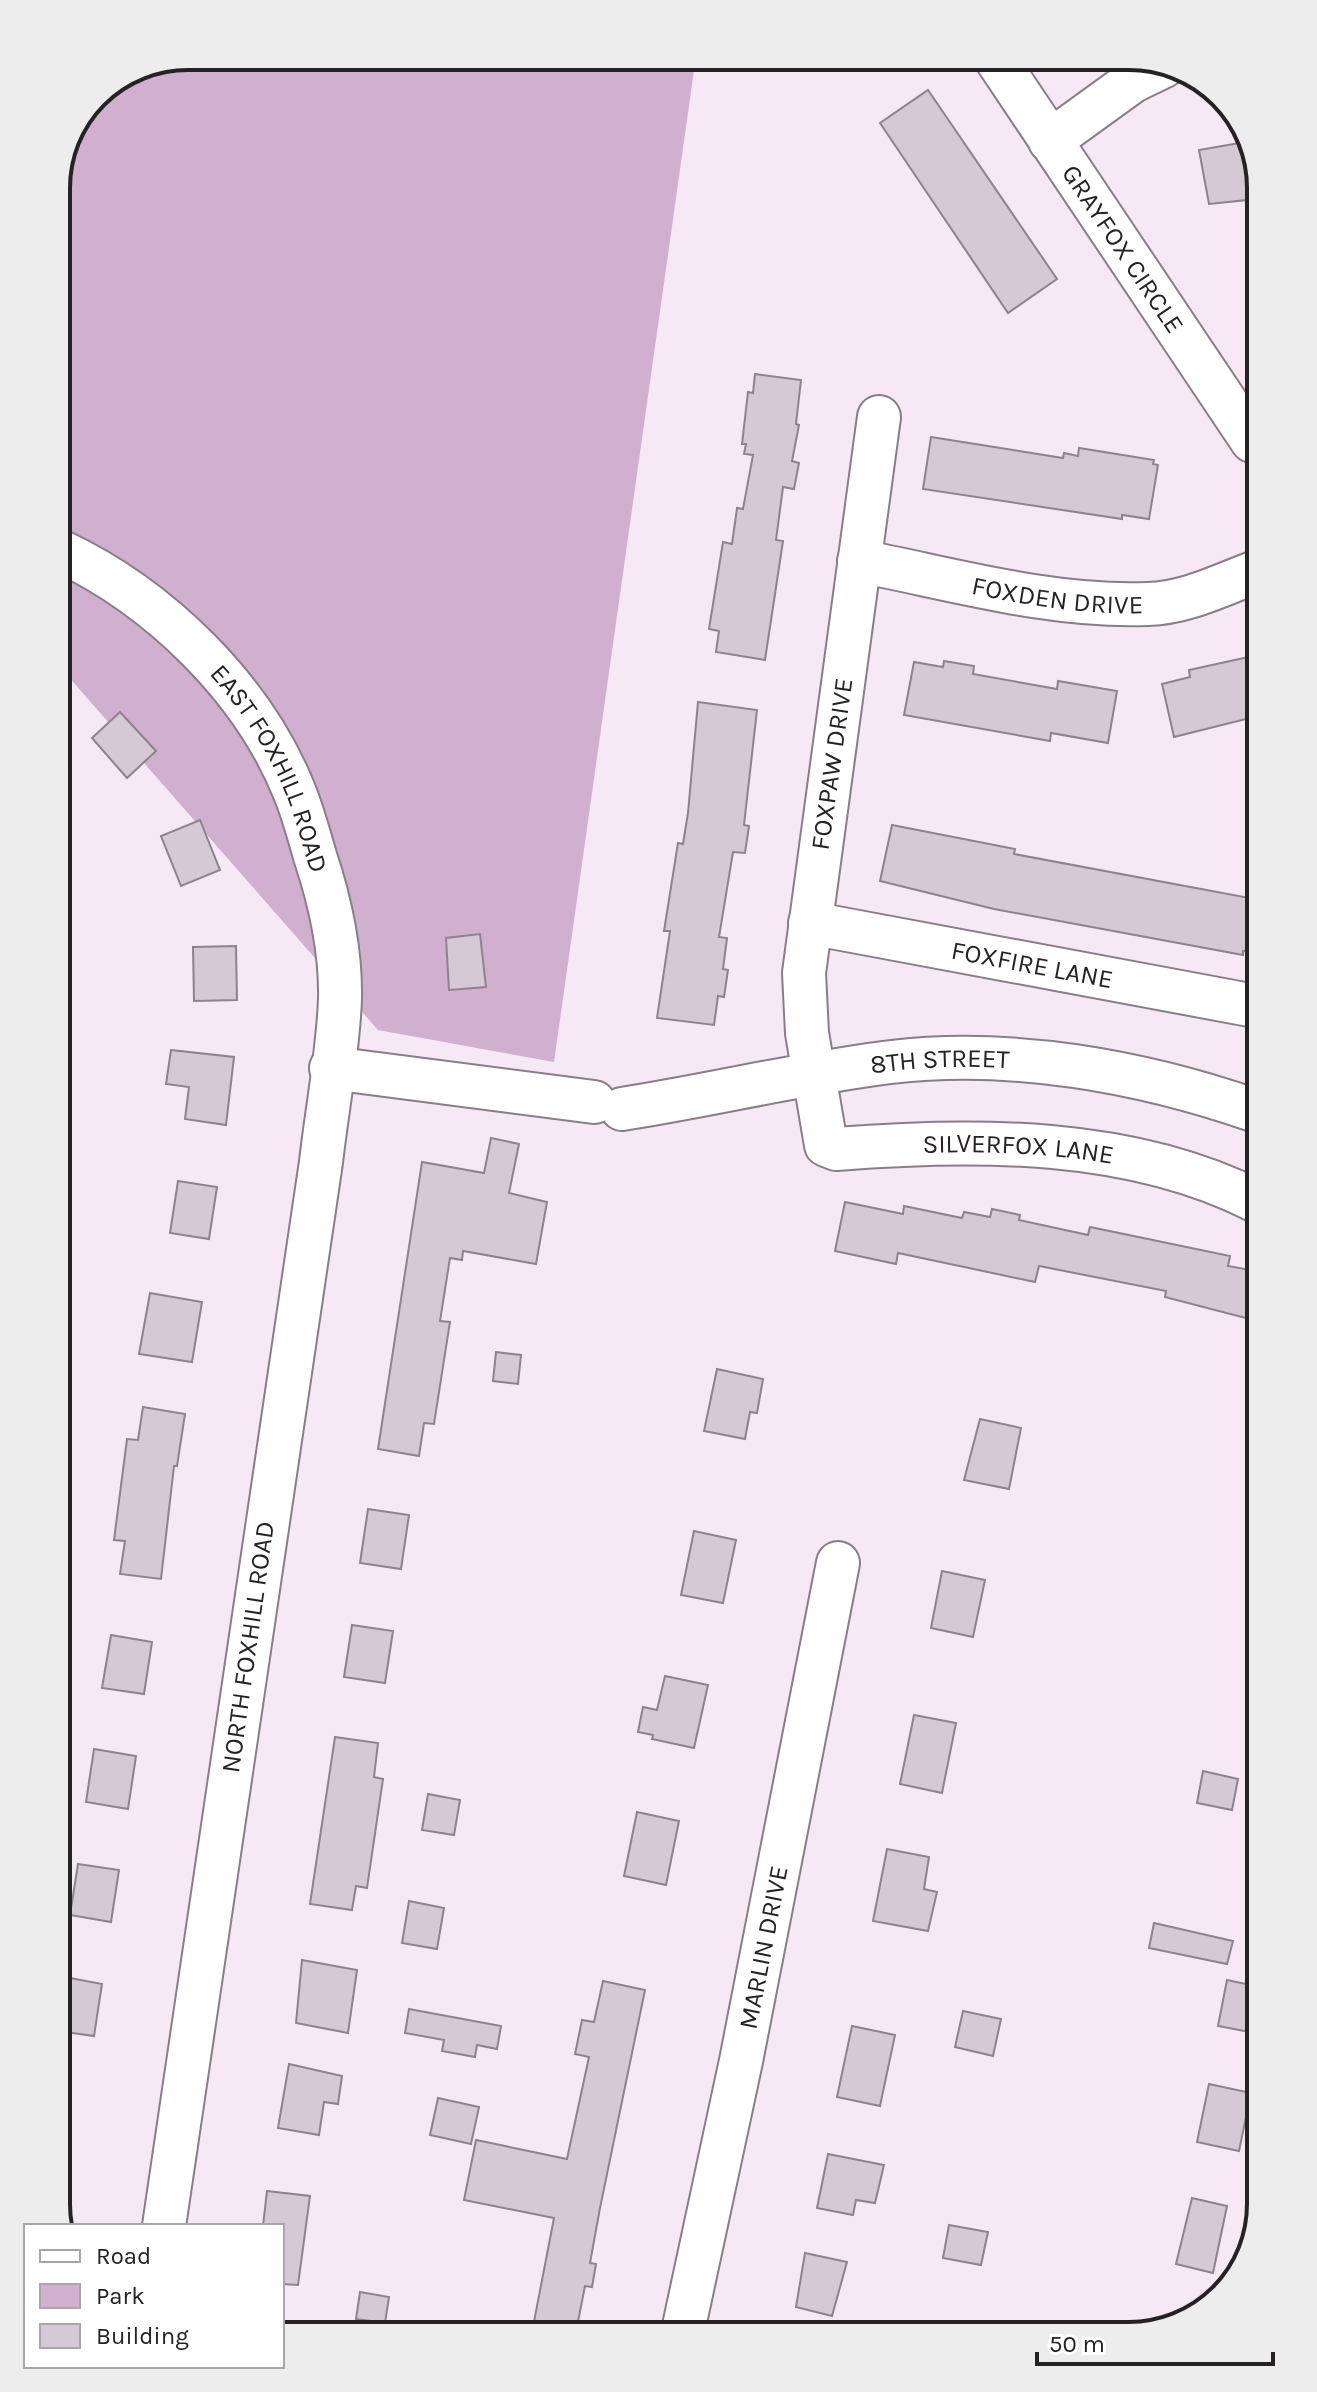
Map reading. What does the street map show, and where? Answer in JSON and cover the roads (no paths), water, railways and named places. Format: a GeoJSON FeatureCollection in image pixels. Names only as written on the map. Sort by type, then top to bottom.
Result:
{"type":"FeatureCollection","features":[{"type":"Feature","properties":{"kind":"street","name":"GRAYFOX CIRCLE"},"geometry":{"type":"LineString","coordinates":[[1003,70],[1247,434]]}},
{"type":"Feature","properties":{"kind":"street"},"geometry":{"type":"LineString","coordinates":[[1050,141],[1133,81],[1152,72]]}},
{"type":"Feature","properties":{"kind":"street","name":"FOXPAW DRIVE"},"geometry":{"type":"LineString","coordinates":[[817,1092],[807,1033],[804,973],[879,417]]}},
{"type":"Feature","properties":{"kind":"street","name":"EAST FOXHILL ROAD"},"geometry":{"type":"LineString","coordinates":[[70,557],[119,585],[180,632],[224,677],[262,731],[294,791],[320,871],[334,936],[340,998],[331,1068]]}},
{"type":"Feature","properties":{"kind":"street","name":"FOXDEN DRIVE"},"geometry":{"type":"LineString","coordinates":[[859,561],[1071,601],[1150,604],[1193,596],[1247,575]]}},
{"type":"Feature","properties":{"kind":"street","name":"FOXFIRE LANE"},"geometry":{"type":"LineString","coordinates":[[810,923],[1247,1005]]}},
{"type":"Feature","properties":{"kind":"street","name":"8TH STREET"},"geometry":{"type":"LineString","coordinates":[[331,1068],[608,1106],[817,1092],[893,1062],[1008,1061],[1134,1076],[1247,1108]]}},
{"type":"Feature","properties":{"kind":"street","name":"NORTH FOXHILL ROAD"},"geometry":{"type":"LineString","coordinates":[[164,2224],[321,1162],[331,1068]]}},
{"type":"Feature","properties":{"kind":"street","name":"SILVERFOX LANE"},"geometry":{"type":"LineString","coordinates":[[817,1092],[826,1145],[836,1149],[932,1141],[1075,1151],[1190,1172],[1247,1196]]}},
{"type":"Feature","properties":{"kind":"street","name":"MARLIN DRIVE"},"geometry":{"type":"LineString","coordinates":[[685,2322],[741,2061],[838,1563]]}}]}
